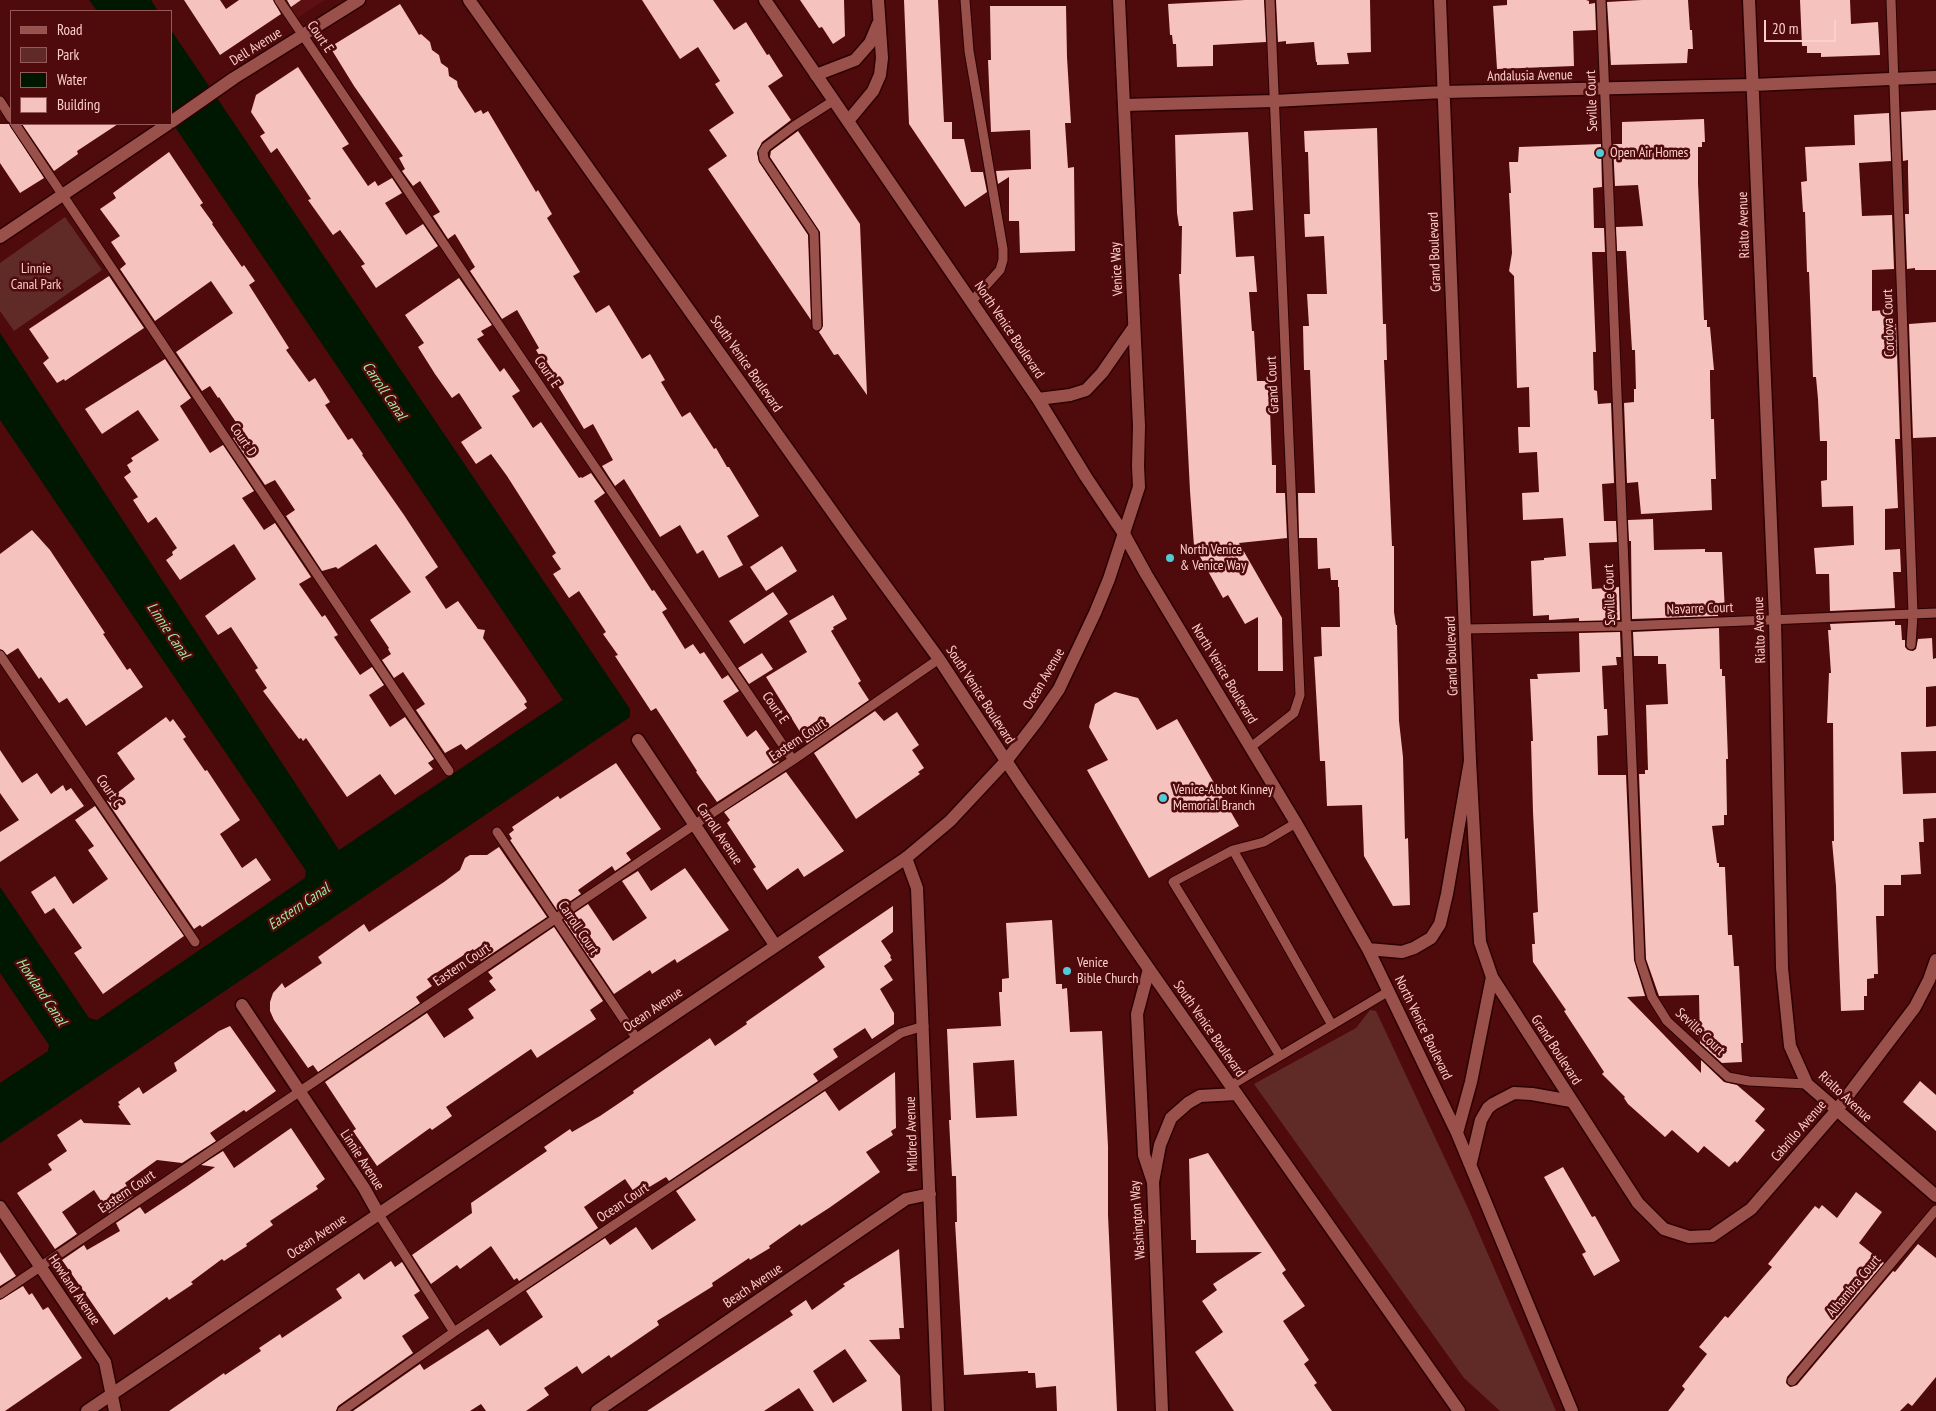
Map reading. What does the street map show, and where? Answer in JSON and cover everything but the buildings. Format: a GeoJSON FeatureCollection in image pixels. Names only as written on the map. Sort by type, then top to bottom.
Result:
{"type":"FeatureCollection","features":[{"type":"Feature","properties":{"kind":"street","name":"Dell Avenue"},"geometry":{"type":"LineString","coordinates":[[172,121],[219,88],[359,0]]}},
{"type":"Feature","properties":{"kind":"street","name":"South Venice Boulevard"},"geometry":{"type":"LineString","coordinates":[[469,0],[847,533],[939,659],[1006,761],[1149,969],[1459,1411]]}},
{"type":"Feature","properties":{"kind":"street","name":"North Venice Boulevard"},"geometry":{"type":"LineString","coordinates":[[765,0],[1038,399],[1124,534],[1146,574],[1296,823],[1368,949],[1471,1162],[1572,1411]]}},
{"type":"Feature","properties":{"kind":"street"},"geometry":{"type":"LineString","coordinates":[[848,121],[873,91],[880,75],[882,58],[878,22],[878,0]]}},
{"type":"Feature","properties":{"kind":"street","name":"Venice Way"},"geometry":{"type":"LineString","coordinates":[[1120,0],[1139,426],[1139,487],[1124,534]]}},
{"type":"Feature","properties":{"kind":"street","name":"Grand Boulevard"},"geometry":{"type":"LineString","coordinates":[[1440,0],[1470,761],[1480,942],[1492,977],[1571,1102],[1638,1202],[1664,1229],[1689,1237]]}},
{"type":"Feature","properties":{"kind":"street","name":"Rialto Avenue"},"geometry":{"type":"LineString","coordinates":[[1749,0],[1775,619],[1782,968],[1790,1046],[1807,1084],[1936,1196]]}},
{"type":"Feature","properties":{"kind":"street"},"geometry":{"type":"LineString","coordinates":[[816,75],[855,60],[870,43],[878,22]]}},
{"type":"Feature","properties":{"kind":"street","name":"Andalusia Avenue"},"geometry":{"type":"LineString","coordinates":[[1124,105],[1274,101],[1443,92],[1605,90],[1936,77]]}},
{"type":"Feature","properties":{"kind":"street","name":"Dell Avenue"},"geometry":{"type":"LineString","coordinates":[[0,237],[166,125]]}},
{"type":"Feature","properties":{"kind":"street"},"geometry":{"type":"LineString","coordinates":[[1038,399],[1070,395],[1086,390],[1102,373],[1134,327]]}},
{"type":"Feature","properties":{"kind":"street","name":"Ocean Avenue"},"geometry":{"type":"LineString","coordinates":[[87,1411],[774,945],[906,858],[950,821],[1006,761],[1037,721],[1066,676],[1095,613],[1124,534]]}},
{"type":"Feature","properties":{"kind":"street","name":"Carroll Avenue"},"geometry":{"type":"LineString","coordinates":[[638,740],[774,945]]}},
{"type":"Feature","properties":{"kind":"street"},"geometry":{"type":"LineString","coordinates":[[1368,949],[1402,952],[1414,948],[1431,938],[1440,924],[1470,761]]}},
{"type":"Feature","properties":{"kind":"street","name":"Mildred Avenue"},"geometry":{"type":"LineString","coordinates":[[906,858],[917,888],[938,1411]]}},
{"type":"Feature","properties":{"kind":"street","name":"Cabrillo Avenue"},"geometry":{"type":"LineString","coordinates":[[1689,1237],[1712,1236],[1751,1209],[1836,1111],[1915,1007],[1929,980],[1936,960]]}},
{"type":"Feature","properties":{"kind":"street","name":"Washington Way"},"geometry":{"type":"LineString","coordinates":[[1149,969],[1137,1014],[1144,1155],[1153,1182],[1162,1411]]}},
{"type":"Feature","properties":{"kind":"street"},"geometry":{"type":"LineString","coordinates":[[1457,1133],[1471,1082],[1492,977]]}},
{"type":"Feature","properties":{"kind":"street","name":"Linnie Avenue"},"geometry":{"type":"LineString","coordinates":[[242,1005],[364,1188],[378,1213]]}},
{"type":"Feature","properties":{"kind":"street"},"geometry":{"type":"LineString","coordinates":[[1153,1182],[1160,1145],[1171,1118],[1188,1102],[1200,1096],[1233,1090]]}},
{"type":"Feature","properties":{"kind":"street"},"geometry":{"type":"LineString","coordinates":[[1471,1162],[1482,1120],[1488,1108],[1493,1104],[1514,1093],[1532,1094],[1571,1102]]}},
{"type":"Feature","properties":{"kind":"street","name":"Beach Avenue"},"geometry":{"type":"LineString","coordinates":[[597,1411],[906,1198],[930,1194]]}},
{"type":"Feature","properties":{"kind":"street","name":"Howland Avenue"},"geometry":{"type":"LineString","coordinates":[[0,1207],[105,1362],[115,1411]]}},
{"type":"Feature","properties":{"kind":"lane","name":"Court E"},"geometry":{"type":"LineString","coordinates":[[279,0],[794,760]]}},
{"type":"Feature","properties":{"kind":"lane"},"geometry":{"type":"LineString","coordinates":[[966,0],[969,51],[1003,249],[1003,260],[1000,270],[972,301]]}},
{"type":"Feature","properties":{"kind":"lane","name":"Grand Court"},"geometry":{"type":"LineString","coordinates":[[1251,747],[1294,713],[1300,694],[1270,0]]}},
{"type":"Feature","properties":{"kind":"lane","name":"Seville Court"},"geometry":{"type":"LineString","coordinates":[[1601,0],[1640,960],[1652,997],[1667,1022],[1728,1077],[1749,1082],[1807,1084]]}},
{"type":"Feature","properties":{"kind":"lane","name":"Cordova Court"},"geometry":{"type":"LineString","coordinates":[[1891,0],[1913,614],[1912,645]]}},
{"type":"Feature","properties":{"kind":"lane"},"geometry":{"type":"LineString","coordinates":[[0,101],[10,116]]}},
{"type":"Feature","properties":{"kind":"lane"},"geometry":{"type":"LineString","coordinates":[[818,326],[814,233],[764,159],[763,152],[766,147],[794,126],[833,101]]}},
{"type":"Feature","properties":{"kind":"lane","name":"Court D"},"geometry":{"type":"LineString","coordinates":[[16,125],[449,771]]}},
{"type":"Feature","properties":{"kind":"lane","name":"Navarre Court"},"geometry":{"type":"LineString","coordinates":[[1466,629],[1625,626],[1936,613]]}},
{"type":"Feature","properties":{"kind":"lane","name":"Court C"},"geometry":{"type":"LineString","coordinates":[[0,655],[195,942]]}},
{"type":"Feature","properties":{"kind":"lane","name":"Eastern Court"},"geometry":{"type":"LineString","coordinates":[[0,1294],[555,918],[794,760],[939,659]]}},
{"type":"Feature","properties":{"kind":"lane"},"geometry":{"type":"LineString","coordinates":[[1280,1056],[1173,882],[1233,850],[1264,842],[1296,823]]}},
{"type":"Feature","properties":{"kind":"lane","name":"Carroll Court"},"geometry":{"type":"LineString","coordinates":[[497,832],[636,1039]]}},
{"type":"Feature","properties":{"kind":"lane"},"geometry":{"type":"LineString","coordinates":[[1233,850],[1332,1025]]}},
{"type":"Feature","properties":{"kind":"lane"},"geometry":{"type":"LineString","coordinates":[[1233,1090],[1280,1056],[1389,991]]}},
{"type":"Feature","properties":{"kind":"lane","name":"Ocean Court"},"geometry":{"type":"LineString","coordinates":[[342,1411],[454,1332],[901,1033],[924,1026]]}},
{"type":"Feature","properties":{"kind":"lane","name":"Alhambra Court"},"geometry":{"type":"LineString","coordinates":[[1792,1381],[1936,1210]]}},
{"type":"Feature","properties":{"kind":"lane","name":"Linnie Avenue"},"geometry":{"type":"LineString","coordinates":[[378,1213],[454,1332]]}},
{"type":"Feature","properties":{"kind":"shaded area"},"geometry":{"type":"Polygon","coordinates":[[[272,0],[325,0],[288,24],[272,0]]]}},
{"type":"Feature","properties":{"kind":"green space","name":"Linnie Canal Park"},"geometry":{"type":"Polygon","coordinates":[[[65,217],[102,270],[14,331],[0,311],[0,263],[65,217]]]}},
{"type":"Feature","properties":{"kind":"green space"},"geometry":{"type":"Polygon","coordinates":[[[1370,1010],[1376,1011],[1468,1208],[1556,1411],[1500,1411],[1464,1378],[1254,1084],[1356,1028],[1370,1010]]]}},
{"type":"Feature","properties":{"kind":"water"},"geometry":{"type":"Polygon","coordinates":[[[89,0],[151,0],[157,10],[96,10],[89,0]]]}},
{"type":"Feature","properties":{"kind":"water"},"geometry":{"type":"Polygon","coordinates":[[[172,31],[630,709],[630,717],[0,1143],[0,1083],[48,1051],[49,1045],[0,973],[0,887],[89,1018],[97,1020],[305,878],[306,871],[0,420],[0,333],[339,850],[563,700],[172,122],[172,31]]]}},
{"type":"Feature","properties":{"kind":"place","name":"Open Air Homes"},"geometry":{"type":"Point","coordinates":[1600,153]}},
{"type":"Feature","properties":{"kind":"place","name":"North Venice & Venice Way"},"geometry":{"type":"Point","coordinates":[1170,558]}},
{"type":"Feature","properties":{"kind":"place","name":"Venice-Abbot Kinney Memorial Branch"},"geometry":{"type":"Point","coordinates":[1163,798]}},
{"type":"Feature","properties":{"kind":"place","name":"Venice Bible Church"},"geometry":{"type":"Point","coordinates":[1067,971]}},
{"type":"Feature","properties":{"kind":"water label","name":"Carroll Canal"},"geometry":{"type":"Point","coordinates":[384,391]}},
{"type":"Feature","properties":{"kind":"water label","name":"Linnie Canal"},"geometry":{"type":"Point","coordinates":[168,631]}},
{"type":"Feature","properties":{"kind":"water label","name":"Eastern Canal"},"geometry":{"type":"Point","coordinates":[299,907]}},
{"type":"Feature","properties":{"kind":"water label","name":"Howland Canal"},"geometry":{"type":"Point","coordinates":[41,992]}}]}
